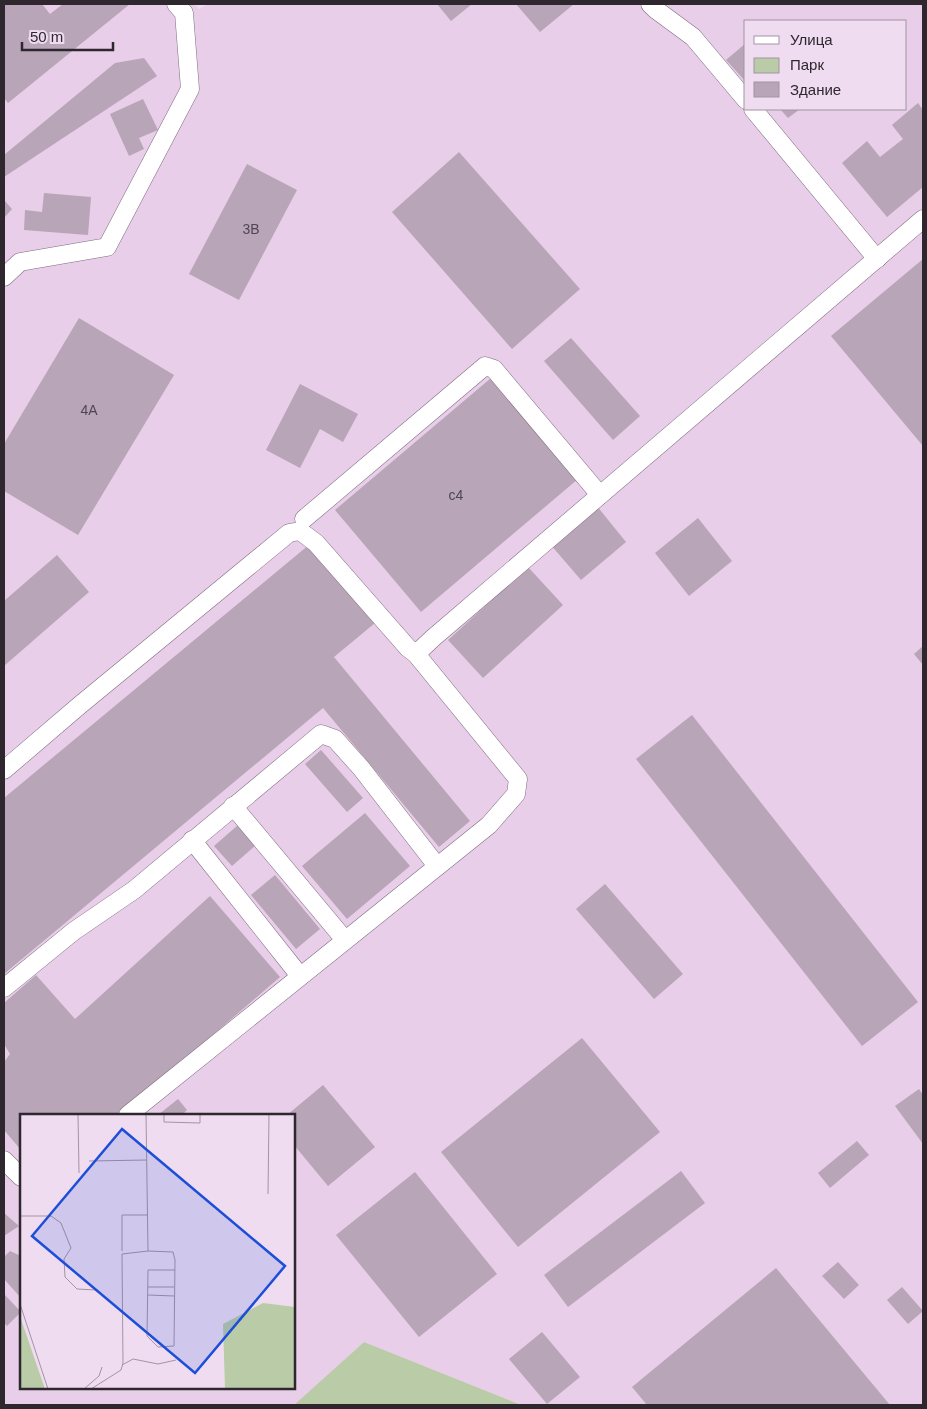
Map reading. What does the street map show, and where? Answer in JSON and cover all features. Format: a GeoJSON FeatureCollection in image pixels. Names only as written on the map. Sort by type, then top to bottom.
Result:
{"type":"FeatureCollection","features":[{"type":"Feature","properties":{"kind":"lane"},"geometry":{"type":"LineString","coordinates":[[4,277],[20,262],[107,247],[190,89],[184,13],[176,4]]}},
{"type":"Feature","properties":{"kind":"lane"},"geometry":{"type":"LineString","coordinates":[[650,4],[694,37],[744,98]]}},
{"type":"Feature","properties":{"kind":"lane"},"geometry":{"type":"LineString","coordinates":[[754,110],[877,259]]}},
{"type":"Feature","properties":{"kind":"lane"},"geometry":{"type":"LineString","coordinates":[[416,654],[923,219]]}},
{"type":"Feature","properties":{"kind":"lane"},"geometry":{"type":"LineString","coordinates":[[304,519],[485,366],[494,369],[600,495]]}},
{"type":"Feature","properties":{"kind":"lane"},"geometry":{"type":"LineString","coordinates":[[4,770],[80,705],[289,534],[300,531],[316,543],[408,648],[416,654],[518,779],[516,794],[489,825],[129,1114]]}},
{"type":"Feature","properties":{"kind":"lane"},"geometry":{"type":"LineString","coordinates":[[4,988],[74,931],[134,890],[321,734],[335,739],[362,768],[437,866]]}},
{"type":"Feature","properties":{"kind":"lane"},"geometry":{"type":"LineString","coordinates":[[233,806],[345,940]]}},
{"type":"Feature","properties":{"kind":"lane"},"geometry":{"type":"LineString","coordinates":[[192,840],[300,976]]}},
{"type":"Feature","properties":{"kind":"lane"},"geometry":{"type":"LineString","coordinates":[[4,1160],[20,1176]]}},
{"type":"Feature","properties":{"kind":"shaded area"},"geometry":{"type":"Polygon","coordinates":[[[4,4],[194,4],[199,9],[208,4],[923,4],[923,1405],[521,1405],[364,1342],[294,1405],[4,1405],[4,4]]]}},
{"type":"Feature","properties":{"kind":"green space"},"geometry":{"type":"Polygon","coordinates":[[[364,1342],[521,1405],[294,1405],[364,1342]]]}},
{"type":"Feature","properties":{"kind":"building"},"geometry":{"type":"Polygon","coordinates":[[[4,4],[42,4],[50,14],[63,4],[130,4],[8,103],[4,98],[4,4]]]}},
{"type":"Feature","properties":{"kind":"building"},"geometry":{"type":"Polygon","coordinates":[[[437,4],[472,4],[451,21],[437,4]]]}},
{"type":"Feature","properties":{"kind":"building"},"geometry":{"type":"Polygon","coordinates":[[[516,4],[574,4],[540,32],[516,4]]]}},
{"type":"Feature","properties":{"kind":"building"},"geometry":{"type":"Polygon","coordinates":[[[744,45],[744,80],[726,60],[744,45]]]}},
{"type":"Feature","properties":{"kind":"building"},"geometry":{"type":"Polygon","coordinates":[[[144,58],[157,76],[4,177],[4,155],[115,63],[144,58]]]}},
{"type":"Feature","properties":{"kind":"building"},"geometry":{"type":"Polygon","coordinates":[[[143,99],[158,130],[139,138],[144,149],[129,156],[110,114],[143,99]]]}},
{"type":"Feature","properties":{"kind":"building"},"geometry":{"type":"Polygon","coordinates":[[[918,103],[923,110],[923,187],[887,217],[842,163],[867,141],[880,157],[903,139],[892,125],[918,103]]]}},
{"type":"Feature","properties":{"kind":"building"},"geometry":{"type":"Polygon","coordinates":[[[781,110],[799,110],[788,118],[781,110]]]}},
{"type":"Feature","properties":{"kind":"building"},"geometry":{"type":"Polygon","coordinates":[[[459,152],[580,289],[512,349],[392,212],[459,152]]]}},
{"type":"Feature","properties":{"kind":"building"},"geometry":{"type":"Polygon","coordinates":[[[247,164],[297,190],[239,300],[189,274],[247,164]]]}},
{"type":"Feature","properties":{"kind":"building"},"geometry":{"type":"Polygon","coordinates":[[[44,193],[91,197],[88,235],[24,230],[25,210],[42,212],[44,193]]]}},
{"type":"Feature","properties":{"kind":"building"},"geometry":{"type":"Polygon","coordinates":[[[4,200],[12,209],[4,218],[4,200]]]}},
{"type":"Feature","properties":{"kind":"building"},"geometry":{"type":"Polygon","coordinates":[[[923,259],[923,446],[831,336],[923,259]]]}},
{"type":"Feature","properties":{"kind":"building"},"geometry":{"type":"Polygon","coordinates":[[[79,318],[174,375],[78,535],[4,491],[4,444],[79,318]]]}},
{"type":"Feature","properties":{"kind":"building"},"geometry":{"type":"Polygon","coordinates":[[[571,338],[640,416],[613,440],[544,361],[571,338]]]}},
{"type":"Feature","properties":{"kind":"building"},"geometry":{"type":"Polygon","coordinates":[[[491,378],[578,479],[421,612],[335,510],[491,378]]]}},
{"type":"Feature","properties":{"kind":"building"},"geometry":{"type":"Polygon","coordinates":[[[300,384],[358,414],[343,442],[320,429],[300,468],[266,450],[300,384]]]}},
{"type":"Feature","properties":{"kind":"building"},"geometry":{"type":"Polygon","coordinates":[[[596,505],[626,542],[581,580],[550,544],[596,505]]]}},
{"type":"Feature","properties":{"kind":"building"},"geometry":{"type":"Polygon","coordinates":[[[698,518],[732,561],[689,596],[655,553],[698,518]]]}},
{"type":"Feature","properties":{"kind":"building"},"geometry":{"type":"Polygon","coordinates":[[[310,544],[375,623],[334,657],[470,821],[439,847],[323,708],[4,974],[4,798],[310,544]]]}},
{"type":"Feature","properties":{"kind":"building"},"geometry":{"type":"Polygon","coordinates":[[[57,555],[89,592],[4,666],[4,601],[57,555]]]}},
{"type":"Feature","properties":{"kind":"building"},"geometry":{"type":"Polygon","coordinates":[[[528,567],[563,605],[483,678],[448,640],[528,567]]]}},
{"type":"Feature","properties":{"kind":"building"},"geometry":{"type":"Polygon","coordinates":[[[923,646],[923,665],[914,654],[923,646]]]}},
{"type":"Feature","properties":{"kind":"building"},"geometry":{"type":"Polygon","coordinates":[[[692,715],[918,1002],[862,1046],[636,759],[692,715]]]}},
{"type":"Feature","properties":{"kind":"building"},"geometry":{"type":"Polygon","coordinates":[[[321,750],[363,798],[347,812],[305,764],[321,750]]]}},
{"type":"Feature","properties":{"kind":"building"},"geometry":{"type":"Polygon","coordinates":[[[365,813],[410,866],[347,919],[302,866],[365,813]]]}},
{"type":"Feature","properties":{"kind":"building"},"geometry":{"type":"Polygon","coordinates":[[[238,825],[256,845],[232,866],[214,846],[238,825]]]}},
{"type":"Feature","properties":{"kind":"building"},"geometry":{"type":"Polygon","coordinates":[[[275,875],[320,929],[296,949],[251,895],[275,875]]]}},
{"type":"Feature","properties":{"kind":"building"},"geometry":{"type":"Polygon","coordinates":[[[605,884],[683,974],[654,999],[576,909],[605,884]]]}},
{"type":"Feature","properties":{"kind":"building"},"geometry":{"type":"Polygon","coordinates":[[[210,896],[280,977],[121,1114],[20,1114],[20,1149],[4,1130],[4,1062],[10,1054],[4,1044],[4,1003],[36,975],[75,1019],[210,896]]]}},
{"type":"Feature","properties":{"kind":"building"},"geometry":{"type":"Polygon","coordinates":[[[582,1038],[660,1132],[518,1247],[441,1152],[582,1038]]]}},
{"type":"Feature","properties":{"kind":"building"},"geometry":{"type":"Polygon","coordinates":[[[323,1085],[375,1147],[328,1186],[295,1146],[295,1114],[288,1114],[323,1085]]]}},
{"type":"Feature","properties":{"kind":"building"},"geometry":{"type":"Polygon","coordinates":[[[919,1089],[923,1095],[923,1144],[895,1106],[919,1089]]]}},
{"type":"Feature","properties":{"kind":"building"},"geometry":{"type":"Polygon","coordinates":[[[178,1099],[187,1110],[183,1114],[159,1114],[178,1099]]]}},
{"type":"Feature","properties":{"kind":"building"},"geometry":{"type":"Polygon","coordinates":[[[857,1141],[869,1155],[830,1188],[818,1173],[857,1141]]]}},
{"type":"Feature","properties":{"kind":"building"},"geometry":{"type":"Polygon","coordinates":[[[681,1171],[705,1203],[568,1307],[544,1275],[681,1171]]]}},
{"type":"Feature","properties":{"kind":"building"},"geometry":{"type":"Polygon","coordinates":[[[415,1172],[497,1274],[419,1337],[336,1235],[415,1172]]]}},
{"type":"Feature","properties":{"kind":"building"},"geometry":{"type":"Polygon","coordinates":[[[4,1213],[19,1226],[4,1236],[4,1213]]]}},
{"type":"Feature","properties":{"kind":"building"},"geometry":{"type":"Polygon","coordinates":[[[10,1251],[20,1256],[20,1297],[4,1279],[4,1257],[10,1251]]]}},
{"type":"Feature","properties":{"kind":"building"},"geometry":{"type":"Polygon","coordinates":[[[838,1262],[859,1285],[844,1299],[822,1276],[838,1262]]]}},
{"type":"Feature","properties":{"kind":"building"},"geometry":{"type":"Polygon","coordinates":[[[776,1268],[890,1405],[647,1405],[632,1387],[776,1268]]]}},
{"type":"Feature","properties":{"kind":"building"},"geometry":{"type":"Polygon","coordinates":[[[902,1287],[923,1311],[908,1324],[887,1300],[902,1287]]]}},
{"type":"Feature","properties":{"kind":"building"},"geometry":{"type":"Polygon","coordinates":[[[4,1294],[20,1313],[7,1326],[4,1323],[4,1294]]]}},
{"type":"Feature","properties":{"kind":"building"},"geometry":{"type":"Polygon","coordinates":[[[542,1332],[580,1377],[547,1404],[509,1359],[542,1332]]]}}]}
